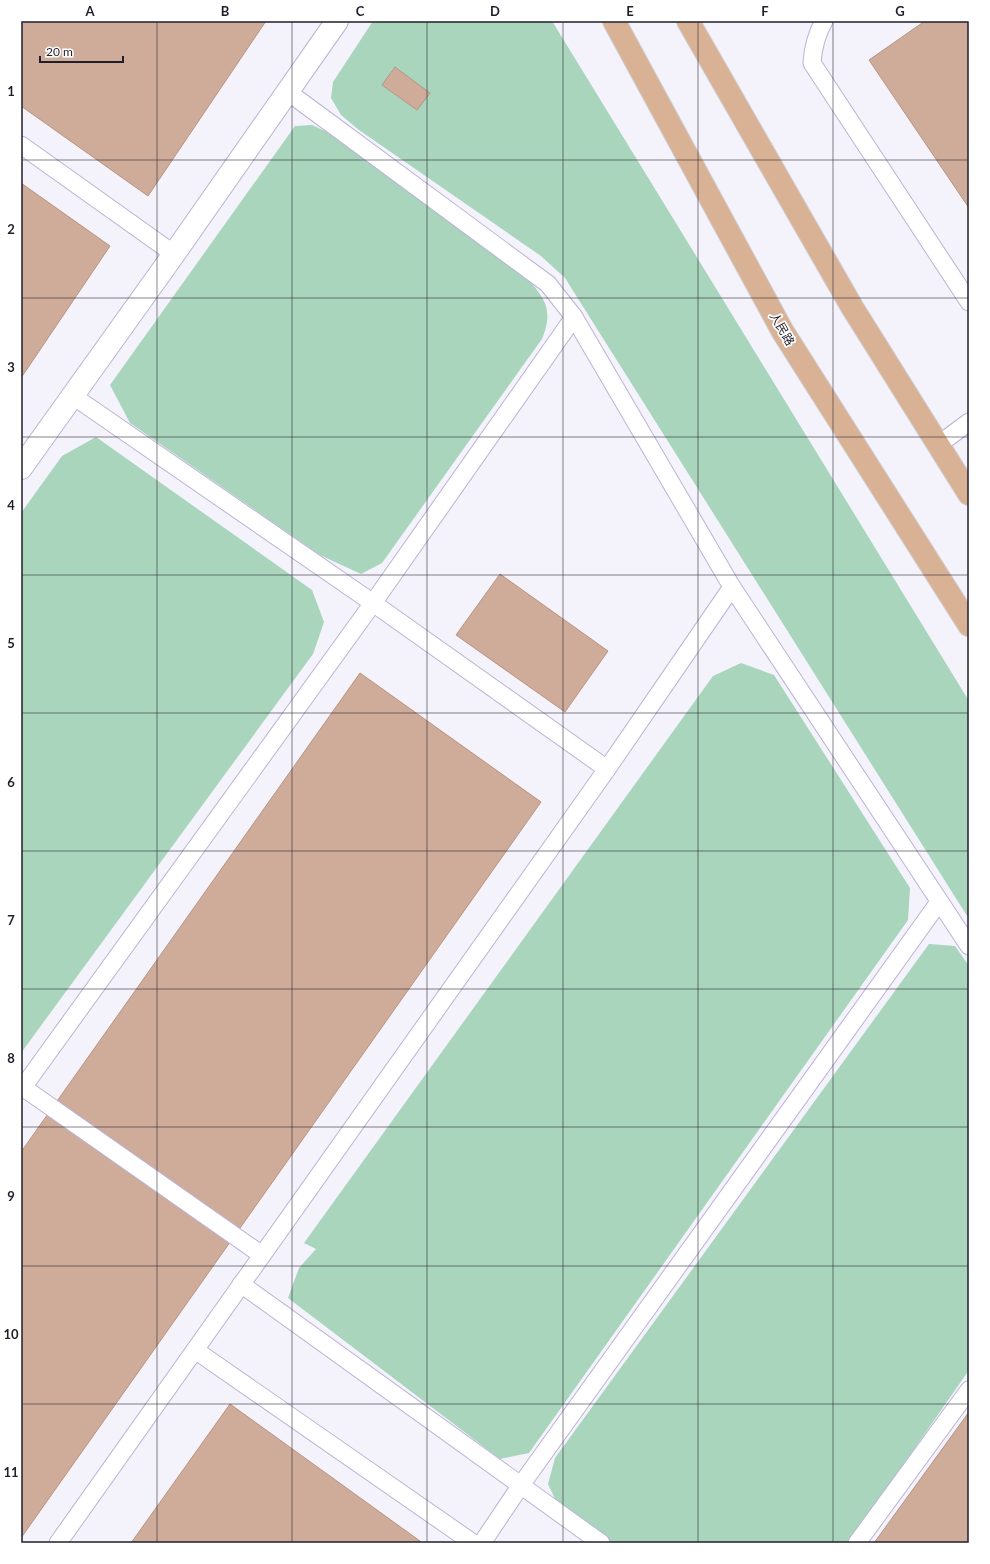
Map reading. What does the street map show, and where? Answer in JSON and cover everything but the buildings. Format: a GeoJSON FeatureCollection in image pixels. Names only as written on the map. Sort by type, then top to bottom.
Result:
{"type":"FeatureCollection","features":[{"type":"Feature","properties":{"kind":"main road","name":"人民路"},"geometry":{"type":"LineString","coordinates":[[614,21],[783,332],[969,625]]}},
{"type":"Feature","properties":{"kind":"main road"},"geometry":{"type":"LineString","coordinates":[[688,21],[852,307],[969,494]]}},
{"type":"Feature","properties":{"kind":"street"},"geometry":{"type":"LineString","coordinates":[[21,468],[174,254],[337,21]]}},
{"type":"Feature","properties":{"kind":"lane"},"geometry":{"type":"LineString","coordinates":[[824,21],[813,47],[812,63],[969,302]]}},
{"type":"Feature","properties":{"kind":"lane"},"geometry":{"type":"LineString","coordinates":[[288,92],[548,284],[574,317],[732,587],[969,946]]}},
{"type":"Feature","properties":{"kind":"lane"},"geometry":{"type":"LineString","coordinates":[[21,145],[174,254]]}},
{"type":"Feature","properties":{"kind":"lane"},"geometry":{"type":"LineString","coordinates":[[262,1255],[22,1088],[373,603],[574,317]]}},
{"type":"Feature","properties":{"kind":"lane"},"geometry":{"type":"LineString","coordinates":[[73,396],[373,603],[607,768]]}},
{"type":"Feature","properties":{"kind":"lane"},"geometry":{"type":"LineString","coordinates":[[938,445],[969,422]]}},
{"type":"Feature","properties":{"kind":"lane"},"geometry":{"type":"LineString","coordinates":[[58,1543],[607,768],[732,587]]}},
{"type":"Feature","properties":{"kind":"lane"},"geometry":{"type":"LineString","coordinates":[[482,1543],[939,902]]}},
{"type":"Feature","properties":{"kind":"lane"},"geometry":{"type":"LineString","coordinates":[[241,1284],[601,1543]]}},
{"type":"Feature","properties":{"kind":"lane"},"geometry":{"type":"LineString","coordinates":[[195,1350],[473,1543]]}},
{"type":"Feature","properties":{"kind":"lane"},"geometry":{"type":"LineString","coordinates":[[857,1543],[969,1390]]}},
{"type":"Feature","properties":{"kind":"green space"},"geometry":{"type":"Polygon","coordinates":[[[373,21],[552,21],[969,701],[969,919],[565,278],[541,256],[359,130],[341,115],[331,98],[333,82],[373,21]]]}},
{"type":"Feature","properties":{"kind":"green space"},"geometry":{"type":"Polygon","coordinates":[[[312,125],[327,132],[523,273],[541,296],[547,310],[546,328],[542,339],[382,563],[361,574],[320,555],[130,423],[110,385],[295,126],[312,125]]]}},
{"type":"Feature","properties":{"kind":"green space"},"geometry":{"type":"Polygon","coordinates":[[[96,437],[312,590],[324,622],[313,654],[21,1053],[21,513],[62,456],[96,437]]]}},
{"type":"Feature","properties":{"kind":"green space"},"geometry":{"type":"Polygon","coordinates":[[[741,663],[774,675],[910,888],[908,920],[529,1453],[500,1459],[288,1298],[299,1268],[316,1249],[304,1243],[713,676],[741,663]]]}},
{"type":"Feature","properties":{"kind":"green space"},"geometry":{"type":"Polygon","coordinates":[[[929,944],[955,946],[969,966],[969,1370],[849,1543],[613,1543],[557,1503],[548,1484],[555,1458],[929,944]]]}}]}
